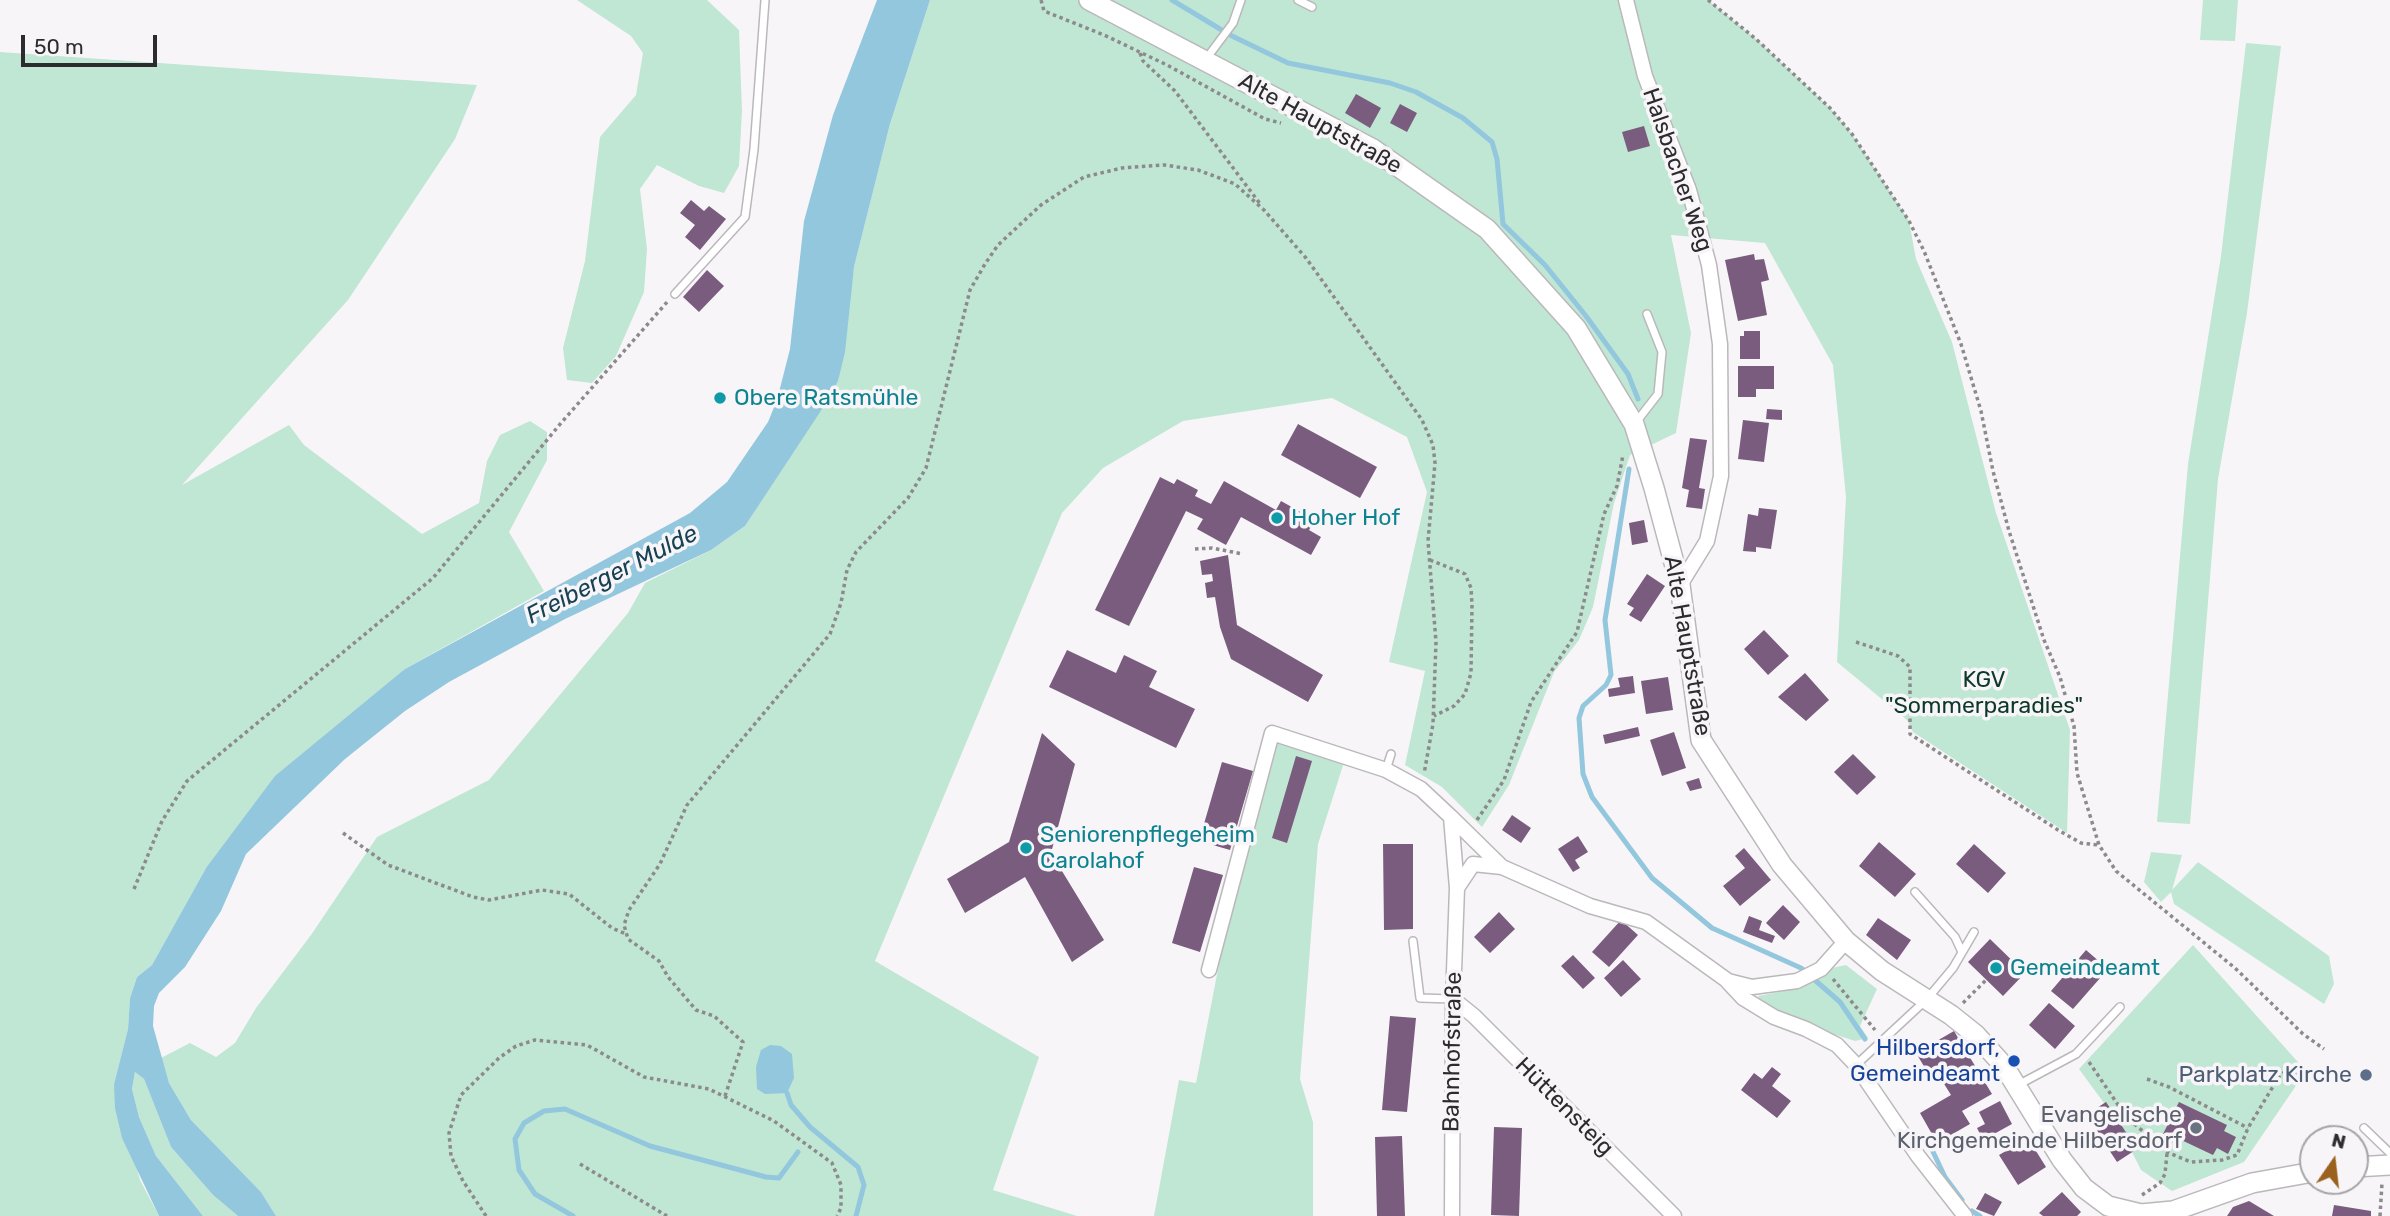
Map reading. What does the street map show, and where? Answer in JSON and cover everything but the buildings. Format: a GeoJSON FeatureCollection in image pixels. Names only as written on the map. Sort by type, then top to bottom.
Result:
{"type":"FeatureCollection","features":[{"type":"Feature","properties":{"kind":"main road","name":"Alte Hauptstraße"},"geometry":{"type":"LineString","coordinates":[[1089,0],[1373,149],[1487,229],[1576,328],[1634,424],[1668,553],[1680,585],[1701,740],[1782,865],[1846,941],[1882,971],[1951,1015],[1976,1035],[2017,1085],[2062,1160],[2084,1188],[2108,1206],[2135,1214]]}},
{"type":"Feature","properties":{"kind":"main road"},"geometry":{"type":"LineString","coordinates":[[2369,1164],[2388,1161]]}},
{"type":"Feature","properties":{"kind":"main road"},"geometry":{"type":"LineString","coordinates":[[2135,1214],[2173,1211],[2252,1183],[2299,1175]]}},
{"type":"Feature","properties":{"kind":"street","name":"Halsbacher Weg"},"geometry":{"type":"LineString","coordinates":[[1626,0],[1645,76],[1689,190],[1709,265],[1720,344],[1721,476],[1707,541],[1680,585]]}},
{"type":"Feature","properties":{"kind":"street"},"geometry":{"type":"LineString","coordinates":[[1209,970],[1272,733],[1347,754],[1386,769],[1421,789],[1502,867]]}},
{"type":"Feature","properties":{"kind":"street","name":"Bahnhofstraße"},"geometry":{"type":"LineString","coordinates":[[1451,817],[1457,888],[1453,999],[1452,1216]]}},
{"type":"Feature","properties":{"kind":"street"},"geometry":{"type":"LineString","coordinates":[[1457,888],[1474,864],[1502,867],[1590,906],[1646,922],[1728,981],[1743,998],[1774,1017],[1838,1045],[1856,1065],[1918,1156],[1965,1216]]}},
{"type":"Feature","properties":{"kind":"street"},"geometry":{"type":"LineString","coordinates":[[1728,981],[1768,987],[1797,981],[1822,968],[1846,941]]}},
{"type":"Feature","properties":{"kind":"street","name":"Hüttensteig"},"geometry":{"type":"LineString","coordinates":[[1453,999],[1474,1016],[1674,1216]]}},
{"type":"Feature","properties":{"kind":"lane"},"geometry":{"type":"LineString","coordinates":[[674,294],[745,217],[754,149],[765,0]]}},
{"type":"Feature","properties":{"kind":"lane"},"geometry":{"type":"LineString","coordinates":[[1205,59],[1228,29],[1241,0]]}},
{"type":"Feature","properties":{"kind":"lane"},"geometry":{"type":"LineString","coordinates":[[1298,0],[1312,7]]}},
{"type":"Feature","properties":{"kind":"lane"},"geometry":{"type":"LineString","coordinates":[[1634,424],[1658,394],[1662,352],[1647,314]]}},
{"type":"Feature","properties":{"kind":"lane"},"geometry":{"type":"LineString","coordinates":[[1386,769],[1391,754]]}},
{"type":"Feature","properties":{"kind":"lane"},"geometry":{"type":"LineString","coordinates":[[1915,892],[1947,927],[1961,950]]}},
{"type":"Feature","properties":{"kind":"lane"},"geometry":{"type":"LineString","coordinates":[[1856,1065],[1927,999],[1953,968],[1961,950],[1974,932]]}},
{"type":"Feature","properties":{"kind":"lane"},"geometry":{"type":"LineString","coordinates":[[1413,941],[1420,998],[1453,999]]}},
{"type":"Feature","properties":{"kind":"lane"},"geometry":{"type":"LineString","coordinates":[[2017,1085],[2076,1054],[2120,1007]]}},
{"type":"Feature","properties":{"kind":"lane"},"geometry":{"type":"LineString","coordinates":[[2369,1135],[2388,1161]]}},
{"type":"Feature","properties":{"kind":"path"},"geometry":{"type":"LineString","coordinates":[[1708,0],[1756,39],[1837,117],[1909,221],[1924,251],[1961,344],[1981,411],[1993,471],[2013,543],[2043,640],[2060,677],[2074,726],[2077,773],[2099,845],[2116,871],[2235,968],[2303,1034],[2324,1049]]}},
{"type":"Feature","properties":{"kind":"path"},"geometry":{"type":"LineString","coordinates":[[1042,1],[1044,11],[1139,52],[1265,119],[1290,126]]}},
{"type":"Feature","properties":{"kind":"path"},"geometry":{"type":"LineString","coordinates":[[1139,52],[1143,61],[1175,91],[1264,209],[1306,258],[1422,420],[1433,445],[1436,463],[1430,506],[1430,560],[1436,642],[1434,716],[1421,789]]}},
{"type":"Feature","properties":{"kind":"path"},"geometry":{"type":"LineString","coordinates":[[725,1096],[743,1042],[714,1016],[696,1010],[668,977],[659,961],[628,939],[624,925],[629,910],[660,864],[687,806],[830,634],[841,603],[847,570],[856,552],[908,498],[926,468],[970,290],[998,245],[1063,189],[1084,177],[1143,165],[1164,165],[1222,177],[1264,209]]}},
{"type":"Feature","properties":{"kind":"path"},"geometry":{"type":"LineString","coordinates":[[134,889],[162,821],[187,781],[433,578],[561,423],[674,294]]}},
{"type":"Feature","properties":{"kind":"path"},"geometry":{"type":"LineString","coordinates":[[1467,833],[1504,780],[1531,702],[1577,632],[1604,514],[1622,468],[1623,442]]}},
{"type":"Feature","properties":{"kind":"path"},"geometry":{"type":"LineString","coordinates":[[1195,549],[1212,548],[1243,554]]}},
{"type":"Feature","properties":{"kind":"path"},"geometry":{"type":"LineString","coordinates":[[1430,560],[1465,574],[1471,588],[1472,606],[1471,673],[1465,694],[1454,706],[1434,716]]}},
{"type":"Feature","properties":{"kind":"path"},"geometry":{"type":"LineString","coordinates":[[1856,642],[1898,656],[1910,667],[1910,734],[2070,837],[2081,843],[2099,845]]}},
{"type":"Feature","properties":{"kind":"path"},"geometry":{"type":"LineString","coordinates":[[343,832],[388,865],[472,897],[489,900],[542,890],[569,894],[612,928],[626,934]]}},
{"type":"Feature","properties":{"kind":"path"},"geometry":{"type":"LineString","coordinates":[[1822,968],[1883,1040]]}},
{"type":"Feature","properties":{"kind":"path"},"geometry":{"type":"LineString","coordinates":[[1951,1015],[1986,979]]}},
{"type":"Feature","properties":{"kind":"path"},"geometry":{"type":"LineString","coordinates":[[486,1216],[455,1164],[449,1133],[461,1095],[480,1075],[516,1046],[535,1040],[587,1045],[644,1077],[709,1089],[784,1128],[832,1163],[841,1185],[841,1208],[837,1216]]}},
{"type":"Feature","properties":{"kind":"path"},"geometry":{"type":"LineString","coordinates":[[2089,1062],[2127,1118],[2169,1153],[2191,1162],[2222,1160],[2237,1155],[2248,1128],[2280,1075],[2288,1070],[2316,1082]]}},
{"type":"Feature","properties":{"kind":"path"},"geometry":{"type":"LineString","coordinates":[[2147,1079],[2169,1087],[2248,1128]]}},
{"type":"Feature","properties":{"kind":"path"},"geometry":{"type":"LineString","coordinates":[[2135,1214],[2129,1202],[2160,1183],[2165,1174],[2168,1143]]}},
{"type":"Feature","properties":{"kind":"path"},"geometry":{"type":"LineString","coordinates":[[2380,1216],[2388,1161]]}},
{"type":"Feature","properties":{"kind":"path"},"geometry":{"type":"LineString","coordinates":[[580,1164],[667,1216]]}},
{"type":"Feature","properties":{"kind":"green space"},"geometry":{"type":"Polygon","coordinates":[[[577,0],[707,0],[739,30],[742,111],[739,166],[724,193],[699,186],[657,165],[640,189],[647,249],[644,292],[616,356],[592,383],[567,380],[563,348],[585,261],[600,137],[636,95],[643,53],[631,36],[577,0]]]}},
{"type":"Feature","properties":{"kind":"green space","name":"KGV \"Sommerparadies\""},"geometry":{"type":"Polygon","coordinates":[[[930,0],[1708,0],[1756,39],[1830,108],[1852,134],[1909,221],[1916,259],[1952,342],[1996,513],[2070,730],[2067,833],[1913,732],[1907,720],[1837,662],[1846,497],[1833,365],[1765,243],[1671,235],[1691,333],[1676,433],[1630,455],[1614,503],[1593,607],[1579,640],[1554,672],[1509,785],[1482,827],[1442,787],[1405,765],[1425,671],[1389,662],[1427,492],[1407,437],[1332,398],[1183,421],[1103,468],[1062,513],[875,961],[1039,1057],[993,1190],[1077,1216],[276,1216],[261,1192],[191,1120],[169,1083],[161,1058],[190,1043],[216,1057],[235,1043],[256,1008],[311,935],[377,837],[489,780],[628,613],[645,583],[711,550],[745,526],[838,381],[854,267],[890,124],[930,0]]]}},
{"type":"Feature","properties":{"kind":"green space"},"geometry":{"type":"Polygon","coordinates":[[[2203,0],[2238,0],[2235,41],[2200,40],[2203,0]]]}},
{"type":"Feature","properties":{"kind":"green space"},"geometry":{"type":"Polygon","coordinates":[[[2246,43],[2281,46],[2247,313],[2218,479],[2190,824],[2157,822],[2188,464],[2221,256],[2246,43]]]}},
{"type":"Feature","properties":{"kind":"green space"},"geometry":{"type":"Polygon","coordinates":[[[0,52],[477,85],[455,139],[348,300],[182,485],[289,425],[304,445],[422,534],[479,503],[487,461],[500,435],[530,421],[547,432],[547,460],[509,532],[544,591],[405,669],[206,868],[152,965],[137,977],[130,998],[128,1029],[114,1084],[140,1180],[159,1216],[0,1216],[0,52]]]}},
{"type":"Feature","properties":{"kind":"green space"},"geometry":{"type":"Polygon","coordinates":[[[1279,739],[1345,759],[1318,844],[1300,1079],[1313,1122],[1313,1216],[1154,1216],[1179,1080],[1196,1083],[1220,959],[1279,739]]]}},
{"type":"Feature","properties":{"kind":"green space"},"geometry":{"type":"Polygon","coordinates":[[[2151,852],[2182,855],[2172,890],[2198,862],[2329,956],[2334,984],[2324,1004],[2174,904],[2171,892],[2161,902],[2144,882],[2151,852]]]}},
{"type":"Feature","properties":{"kind":"green space"},"geometry":{"type":"Polygon","coordinates":[[[2193,945],[2306,1071],[2244,1162],[2172,1191],[2141,1170],[2132,1152],[2137,1148],[2079,1069],[2193,945]]]}},
{"type":"Feature","properties":{"kind":"green space"},"geometry":{"type":"Polygon","coordinates":[[[1846,965],[1877,989],[1860,1026],[1868,1038],[1855,1041],[1772,1012],[1758,996],[1789,990],[1832,968],[1846,965]]]}},
{"type":"Feature","properties":{"kind":"green space"},"geometry":{"type":"Polygon","coordinates":[[[135,1072],[144,1079],[171,1147],[213,1195],[238,1216],[203,1216],[156,1156],[139,1117],[132,1089],[135,1072]]]}},
{"type":"Feature","properties":{"kind":"water","name":"Freiberger Mulde"},"geometry":{"type":"Polygon","coordinates":[[[877,0],[930,0],[890,124],[854,267],[845,352],[838,381],[824,406],[745,526],[711,550],[565,619],[449,682],[405,711],[345,759],[246,854],[221,911],[185,967],[159,993],[154,1006],[153,1026],[169,1083],[191,1120],[261,1192],[276,1216],[238,1216],[213,1195],[171,1147],[144,1079],[135,1072],[132,1089],[139,1117],[156,1156],[203,1216],[159,1216],[122,1138],[115,1108],[114,1084],[128,1029],[130,998],[137,977],[152,965],[206,868],[275,776],[405,669],[690,513],[727,482],[768,422],[777,400],[790,349],[804,221],[833,115],[877,0]]]}},
{"type":"Feature","properties":{"kind":"water"},"geometry":{"type":"Polygon","coordinates":[[[770,1045],[781,1046],[792,1054],[794,1078],[787,1093],[765,1094],[757,1089],[756,1067],[761,1050],[770,1045]]]}},
{"type":"Feature","properties":{"kind":"waterway"},"geometry":{"type":"LineString","coordinates":[[1172,0],[1230,35],[1288,63],[1390,83],[1416,92],[1463,118],[1492,142],[1497,159],[1503,224],[1545,265],[1586,316],[1628,374],[1638,399]]}},
{"type":"Feature","properties":{"kind":"waterway"},"geometry":{"type":"LineString","coordinates":[[1629,469],[1605,620],[1611,675],[1606,685],[1583,706],[1579,718],[1583,774],[1592,797],[1652,878],[1712,928],[1801,968],[1840,1002],[1865,1039]]}},
{"type":"Feature","properties":{"kind":"waterway"},"geometry":{"type":"LineString","coordinates":[[787,1093],[791,1105],[810,1127],[858,1167],[864,1185],[856,1216]]}},
{"type":"Feature","properties":{"kind":"waterway"},"geometry":{"type":"LineString","coordinates":[[573,1216],[535,1194],[519,1170],[515,1139],[524,1123],[544,1111],[565,1109],[650,1146],[766,1177],[779,1178],[798,1152]]}},
{"type":"Feature","properties":{"kind":"waterway"},"geometry":{"type":"LineString","coordinates":[[1926,1137],[1945,1177],[1962,1200]]}},
{"type":"Feature","properties":{"kind":"waterway"},"geometry":{"type":"LineString","coordinates":[[1972,1211],[1980,1216]]}},
{"type":"Feature","properties":{"kind":"place","name":"Obere Ratsmühle"},"geometry":{"type":"Point","coordinates":[720,398]}},
{"type":"Feature","properties":{"kind":"place","name":"Hoher Hof"},"geometry":{"type":"Point","coordinates":[1277,518]}},
{"type":"Feature","properties":{"kind":"place","name":"Seniorenpflegeheim Carolahof"},"geometry":{"type":"Point","coordinates":[1026,848]}},
{"type":"Feature","properties":{"kind":"place","name":"Gemeindeamt"},"geometry":{"type":"Point","coordinates":[1996,968]}},
{"type":"Feature","properties":{"kind":"place","name":"Hilbersdorf, Gemeindeamt"},"geometry":{"type":"Point","coordinates":[2014,1061]}},
{"type":"Feature","properties":{"kind":"place","name":"Parkplatz Kirche"},"geometry":{"type":"Point","coordinates":[2366,1075]}},
{"type":"Feature","properties":{"kind":"place","name":"Evangelische Kirchgemeinde Hilbersdorf"},"geometry":{"type":"Point","coordinates":[2196,1128]}}]}
